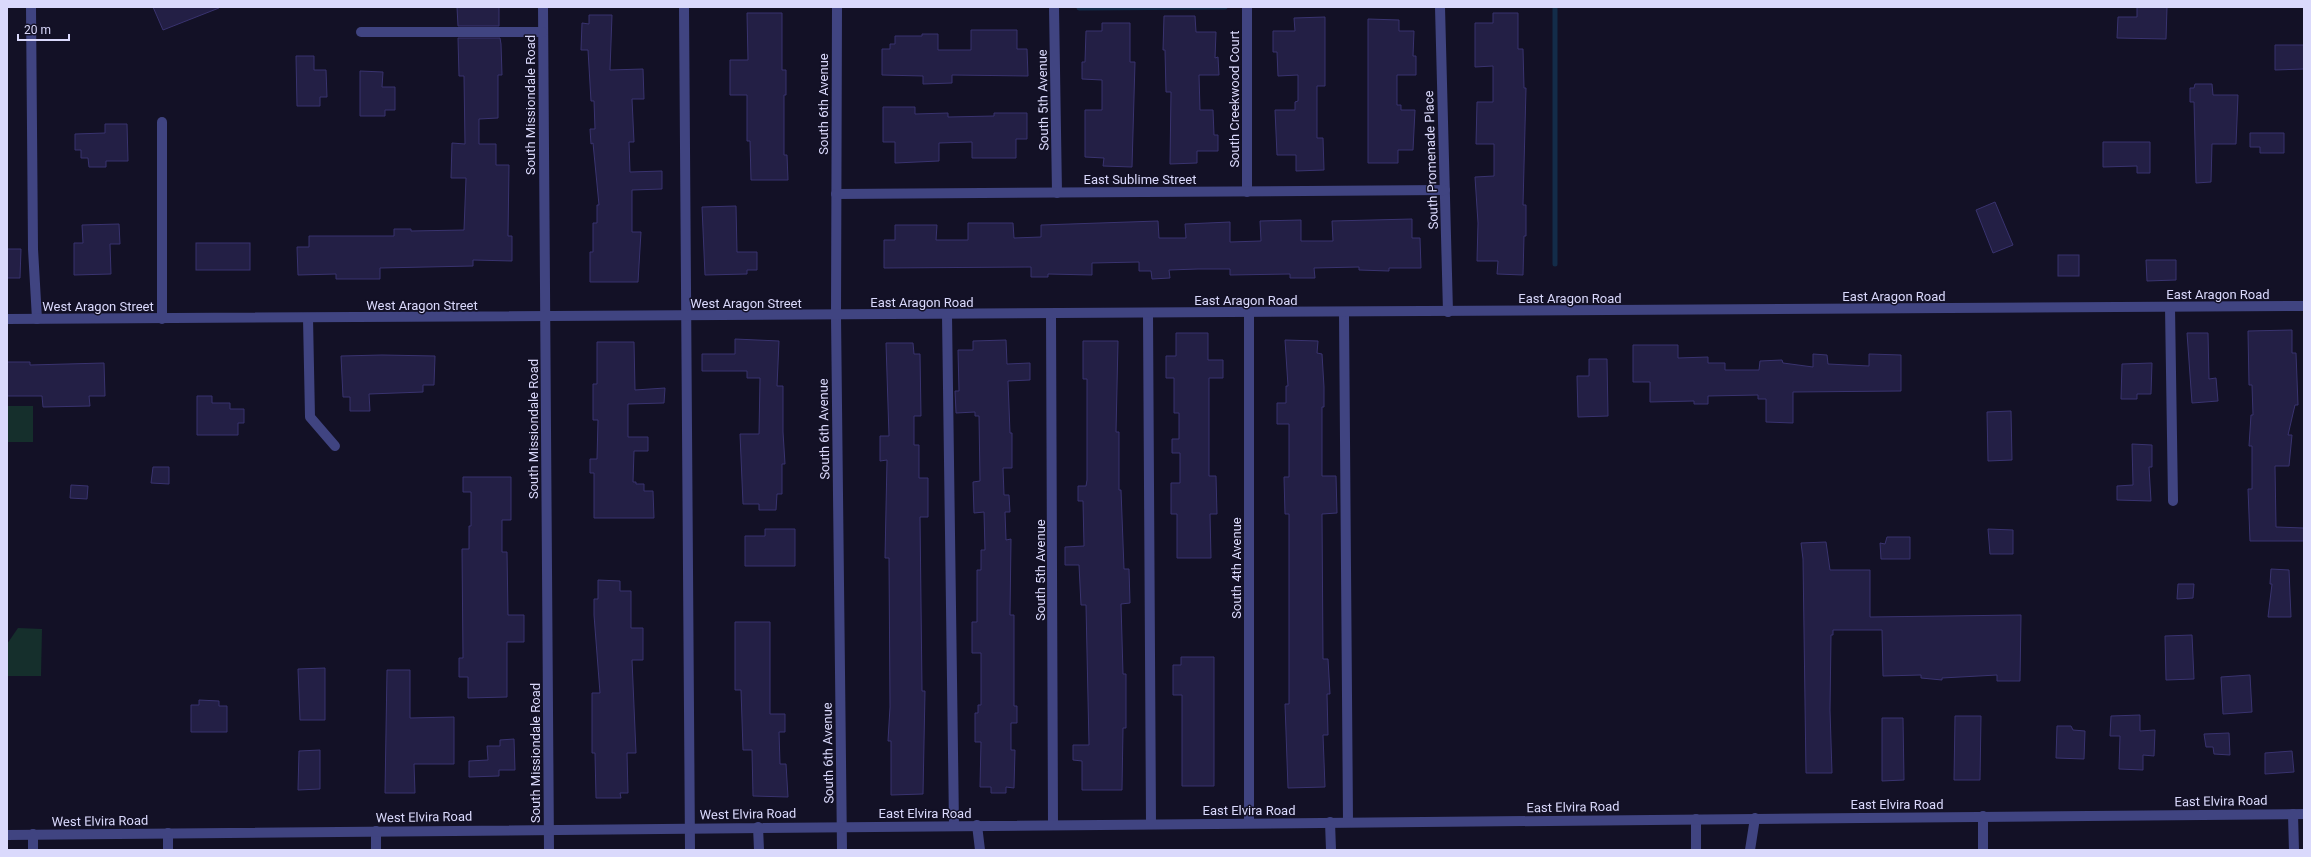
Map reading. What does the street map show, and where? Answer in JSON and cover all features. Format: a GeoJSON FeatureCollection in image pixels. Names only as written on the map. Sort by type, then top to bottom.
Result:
{"type":"FeatureCollection","features":[{"type":"Feature","properties":{"kind":"street"},"geometry":{"type":"LineString","coordinates":[[30,7],[33,249],[37,319]]}},
{"type":"Feature","properties":{"kind":"street","name":"South Missiondale Road"},"geometry":{"type":"LineString","coordinates":[[543,7],[549,850]]}},
{"type":"Feature","properties":{"kind":"street"},"geometry":{"type":"LineString","coordinates":[[684,7],[690,850]]}},
{"type":"Feature","properties":{"kind":"street","name":"South 6th Avenue"},"geometry":{"type":"LineString","coordinates":[[837,7],[836,316],[842,850]]}},
{"type":"Feature","properties":{"kind":"street","name":"South 5th Avenue"},"geometry":{"type":"LineString","coordinates":[[1054,7],[1057,193]]}},
{"type":"Feature","properties":{"kind":"street","name":"South Creekwood Court"},"geometry":{"type":"LineString","coordinates":[[1247,7],[1247,192]]}},
{"type":"Feature","properties":{"kind":"street","name":"South Promenade Place"},"geometry":{"type":"LineString","coordinates":[[1440,7],[1448,312]]}},
{"type":"Feature","properties":{"kind":"street"},"geometry":{"type":"LineString","coordinates":[[361,32],[543,32]]}},
{"type":"Feature","properties":{"kind":"street"},"geometry":{"type":"LineString","coordinates":[[162,122],[162,319]]}},
{"type":"Feature","properties":{"kind":"street","name":"East Sublime Street"},"geometry":{"type":"LineString","coordinates":[[836,194],[1445,190]]}},
{"type":"Feature","properties":{"kind":"street","name":"East Aragon Road"},"geometry":{"type":"LineString","coordinates":[[836,316],[2304,306]]}},
{"type":"Feature","properties":{"kind":"street"},"geometry":{"type":"LineString","coordinates":[[2170,307],[2173,501]]}},
{"type":"Feature","properties":{"kind":"street","name":"South 4th Avenue"},"geometry":{"type":"LineString","coordinates":[[1249,823],[1250,313]]}},
{"type":"Feature","properties":{"kind":"street"},"geometry":{"type":"LineString","coordinates":[[1344,313],[1348,822]]}},
{"type":"Feature","properties":{"kind":"street"},"geometry":{"type":"LineString","coordinates":[[1148,314],[1151,824]]}},
{"type":"Feature","properties":{"kind":"street"},"geometry":{"type":"LineString","coordinates":[[947,315],[954,825]]}},
{"type":"Feature","properties":{"kind":"street","name":"South 5th Avenue"},"geometry":{"type":"LineString","coordinates":[[1051,315],[1054,824]]}},
{"type":"Feature","properties":{"kind":"street","name":"West Aragon Street"},"geometry":{"type":"LineString","coordinates":[[7,320],[836,316]]}},
{"type":"Feature","properties":{"kind":"street"},"geometry":{"type":"LineString","coordinates":[[308,318],[310,417],[335,446]]}},
{"type":"Feature","properties":{"kind":"street"},"geometry":{"type":"LineString","coordinates":[[2293,814],[2294,850]]}},
{"type":"Feature","properties":{"kind":"street","name":"East Elvira Road"},"geometry":{"type":"LineString","coordinates":[[842,826],[2304,814]]}},
{"type":"Feature","properties":{"kind":"street"},"geometry":{"type":"LineString","coordinates":[[1983,816],[1983,850]]}},
{"type":"Feature","properties":{"kind":"street"},"geometry":{"type":"LineString","coordinates":[[1750,850],[1755,818]]}},
{"type":"Feature","properties":{"kind":"street"},"geometry":{"type":"LineString","coordinates":[[1696,819],[1696,850]]}},
{"type":"Feature","properties":{"kind":"street"},"geometry":{"type":"LineString","coordinates":[[1330,822],[1331,850]]}},
{"type":"Feature","properties":{"kind":"street"},"geometry":{"type":"LineString","coordinates":[[977,825],[980,850]]}},
{"type":"Feature","properties":{"kind":"street","name":"West Elvira Road"},"geometry":{"type":"LineString","coordinates":[[7,835],[842,826]]}},
{"type":"Feature","properties":{"kind":"street"},"geometry":{"type":"LineString","coordinates":[[758,827],[759,850]]}},
{"type":"Feature","properties":{"kind":"street"},"geometry":{"type":"LineString","coordinates":[[376,831],[376,850]]}},
{"type":"Feature","properties":{"kind":"street"},"geometry":{"type":"LineString","coordinates":[[168,833],[168,850]]}},
{"type":"Feature","properties":{"kind":"street"},"geometry":{"type":"LineString","coordinates":[[33,834],[33,850]]}},
{"type":"Feature","properties":{"kind":"green space"},"geometry":{"type":"Polygon","coordinates":[[[7,406],[33,406],[33,442],[7,442],[7,406]]]}},
{"type":"Feature","properties":{"kind":"green space"},"geometry":{"type":"Polygon","coordinates":[[[18,628],[42,629],[41,676],[7,676],[7,644],[18,628]]]}},
{"type":"Feature","properties":{"kind":"building"},"geometry":{"type":"Polygon","coordinates":[[[153,7],[219,7],[219,8],[163,30],[153,7]]]}},
{"type":"Feature","properties":{"kind":"building"},"geometry":{"type":"Polygon","coordinates":[[[457,7],[499,7],[499,26],[458,26],[457,7]]]}},
{"type":"Feature","properties":{"kind":"building"},"geometry":{"type":"Polygon","coordinates":[[[2137,7],[2167,7],[2166,39],[2117,38],[2118,17],[2137,17],[2137,7]]]}},
{"type":"Feature","properties":{"kind":"building"},"geometry":{"type":"Polygon","coordinates":[[[747,13],[782,13],[782,70],[786,70],[786,95],[784,95],[784,155],[787,155],[788,180],[751,180],[750,141],[747,141],[747,95],[730,95],[730,60],[748,60],[747,13]]]}},
{"type":"Feature","properties":{"kind":"building"},"geometry":{"type":"Polygon","coordinates":[[[1493,13],[1518,13],[1518,49],[1523,49],[1524,88],[1526,88],[1523,205],[1526,205],[1526,236],[1524,236],[1523,275],[1497,274],[1498,261],[1477,261],[1478,223],[1475,177],[1494,176],[1494,144],[1476,144],[1477,102],[1493,102],[1493,66],[1475,67],[1475,23],[1493,23],[1493,13]]]}},
{"type":"Feature","properties":{"kind":"building"},"geometry":{"type":"Polygon","coordinates":[[[589,15],[612,15],[610,70],[643,69],[644,99],[632,99],[634,142],[629,142],[630,172],[662,171],[662,189],[632,190],[632,232],[641,232],[638,282],[590,282],[590,252],[593,252],[593,223],[597,223],[597,205],[599,205],[593,143],[591,144],[590,129],[595,129],[594,101],[591,101],[588,50],[581,50],[582,23],[589,24],[589,15]]]}},
{"type":"Feature","properties":{"kind":"building"},"geometry":{"type":"Polygon","coordinates":[[[1164,16],[1195,16],[1196,32],[1216,32],[1215,58],[1218,57],[1219,75],[1199,75],[1200,110],[1213,110],[1214,135],[1218,135],[1218,151],[1197,151],[1197,163],[1170,164],[1171,92],[1166,92],[1165,50],[1163,50],[1164,16]]]}},
{"type":"Feature","properties":{"kind":"building"},"geometry":{"type":"Polygon","coordinates":[[[1325,17],[1325,86],[1317,86],[1317,138],[1323,138],[1324,170],[1296,171],[1296,155],[1277,155],[1275,110],[1295,110],[1295,102],[1298,101],[1298,75],[1278,76],[1277,52],[1273,52],[1273,31],[1295,31],[1294,18],[1325,17]]]}},
{"type":"Feature","properties":{"kind":"building"},"geometry":{"type":"Polygon","coordinates":[[[1368,19],[1399,20],[1399,31],[1414,31],[1413,56],[1416,56],[1416,75],[1397,75],[1397,105],[1401,105],[1401,110],[1415,110],[1413,150],[1398,150],[1398,163],[1368,163],[1368,19]]]}},
{"type":"Feature","properties":{"kind":"building"},"geometry":{"type":"Polygon","coordinates":[[[1102,23],[1130,23],[1130,62],[1135,62],[1132,167],[1103,166],[1104,158],[1085,157],[1085,110],[1102,110],[1102,80],[1082,79],[1082,62],[1085,62],[1086,31],[1102,31],[1102,23]]]}},
{"type":"Feature","properties":{"kind":"building"},"geometry":{"type":"Polygon","coordinates":[[[971,30],[1017,30],[1017,49],[1027,49],[1028,76],[952,75],[952,83],[923,84],[923,76],[882,75],[882,49],[890,49],[890,44],[895,44],[895,36],[922,36],[922,34],[938,34],[938,50],[971,50],[971,30]]]}},
{"type":"Feature","properties":{"kind":"building"},"geometry":{"type":"Polygon","coordinates":[[[458,38],[500,38],[502,75],[498,75],[498,118],[479,119],[479,144],[496,144],[496,165],[509,165],[508,236],[512,236],[512,261],[473,260],[473,266],[380,268],[380,279],[336,279],[336,274],[298,275],[297,247],[309,247],[309,236],[394,236],[394,229],[411,229],[411,231],[464,230],[466,178],[451,178],[452,143],[465,144],[464,76],[459,76],[458,38]]]}},
{"type":"Feature","properties":{"kind":"building"},"geometry":{"type":"Polygon","coordinates":[[[2275,45],[2304,45],[2304,69],[2275,70],[2275,45]]]}},
{"type":"Feature","properties":{"kind":"building"},"geometry":{"type":"Polygon","coordinates":[[[296,56],[314,56],[314,70],[326,70],[327,97],[320,97],[320,106],[297,106],[296,56]]]}},
{"type":"Feature","properties":{"kind":"building"},"geometry":{"type":"Polygon","coordinates":[[[360,71],[383,72],[382,87],[395,87],[395,110],[385,110],[385,116],[360,116],[360,71]]]}},
{"type":"Feature","properties":{"kind":"building"},"geometry":{"type":"Polygon","coordinates":[[[2195,84],[2212,84],[2213,95],[2238,95],[2236,144],[2212,144],[2211,182],[2196,183],[2194,102],[2190,102],[2190,88],[2194,88],[2195,84]]]}},
{"type":"Feature","properties":{"kind":"building"},"geometry":{"type":"Polygon","coordinates":[[[883,107],[915,107],[915,114],[948,113],[948,117],[994,116],[994,113],[1027,113],[1027,139],[1016,139],[1016,158],[972,158],[972,142],[939,143],[939,161],[895,163],[895,142],[883,142],[883,107]]]}},
{"type":"Feature","properties":{"kind":"building"},"geometry":{"type":"Polygon","coordinates":[[[105,124],[127,124],[128,161],[106,161],[106,167],[89,167],[88,158],[81,158],[81,150],[75,150],[75,134],[105,133],[105,124]]]}},
{"type":"Feature","properties":{"kind":"building"},"geometry":{"type":"Polygon","coordinates":[[[2250,133],[2284,133],[2284,153],[2260,153],[2260,147],[2250,147],[2250,133]]]}},
{"type":"Feature","properties":{"kind":"building"},"geometry":{"type":"Polygon","coordinates":[[[2103,142],[2150,142],[2150,173],[2137,173],[2137,166],[2103,167],[2103,142]]]}},
{"type":"Feature","properties":{"kind":"building"},"geometry":{"type":"Polygon","coordinates":[[[1995,202],[2013,245],[1993,253],[1976,210],[1995,202]]]}},
{"type":"Feature","properties":{"kind":"building"},"geometry":{"type":"Polygon","coordinates":[[[736,206],[737,252],[757,252],[757,270],[747,270],[747,274],[705,275],[702,207],[736,206]]]}},
{"type":"Feature","properties":{"kind":"building"},"geometry":{"type":"Polygon","coordinates":[[[1412,219],[1412,238],[1420,238],[1421,268],[1389,268],[1389,271],[1359,270],[1359,267],[1314,268],[1315,278],[1290,278],[1290,274],[1230,275],[1230,269],[1169,270],[1170,278],[1152,279],[1151,271],[1139,271],[1139,262],[1092,263],[1092,275],[1048,274],[1048,277],[1031,277],[1031,267],[884,268],[884,240],[895,240],[895,225],[937,225],[936,240],[968,240],[968,223],[1013,223],[1014,238],[1041,237],[1041,225],[1158,221],[1159,238],[1186,238],[1185,224],[1230,222],[1230,242],[1261,241],[1260,221],[1301,220],[1301,241],[1333,241],[1332,221],[1412,219]]]}},
{"type":"Feature","properties":{"kind":"building"},"geometry":{"type":"Polygon","coordinates":[[[119,224],[120,244],[110,244],[111,274],[74,275],[74,243],[83,243],[82,225],[119,224]]]}},
{"type":"Feature","properties":{"kind":"building"},"geometry":{"type":"Polygon","coordinates":[[[196,243],[250,243],[250,270],[196,270],[196,243]]]}},
{"type":"Feature","properties":{"kind":"building"},"geometry":{"type":"Polygon","coordinates":[[[7,249],[21,249],[20,278],[7,278],[7,249]]]}},
{"type":"Feature","properties":{"kind":"building"},"geometry":{"type":"Polygon","coordinates":[[[2058,255],[2079,255],[2079,276],[2058,276],[2058,255]]]}},
{"type":"Feature","properties":{"kind":"building"},"geometry":{"type":"Polygon","coordinates":[[[2146,260],[2176,260],[2176,280],[2147,281],[2146,260]]]}},
{"type":"Feature","properties":{"kind":"building"},"geometry":{"type":"Polygon","coordinates":[[[2292,330],[2292,353],[2296,353],[2298,405],[2295,405],[2288,435],[2292,435],[2289,466],[2275,466],[2276,527],[2304,528],[2304,541],[2250,541],[2248,489],[2252,489],[2252,446],[2249,446],[2251,415],[2253,415],[2252,385],[2249,385],[2248,331],[2292,330]]]}},
{"type":"Feature","properties":{"kind":"building"},"geometry":{"type":"Polygon","coordinates":[[[1176,333],[1208,333],[1208,360],[1223,360],[1223,378],[1209,378],[1209,476],[1216,476],[1217,514],[1210,514],[1211,558],[1177,558],[1177,514],[1171,514],[1171,483],[1180,483],[1180,453],[1172,453],[1172,439],[1179,439],[1179,413],[1174,413],[1174,378],[1166,378],[1166,356],[1176,356],[1176,333]]]}},
{"type":"Feature","properties":{"kind":"building"},"geometry":{"type":"Polygon","coordinates":[[[2187,333],[2208,333],[2209,379],[2216,378],[2218,401],[2192,403],[2187,333]]]}},
{"type":"Feature","properties":{"kind":"building"},"geometry":{"type":"Polygon","coordinates":[[[735,339],[779,341],[777,386],[783,386],[785,464],[782,464],[782,494],[777,494],[776,510],[759,510],[759,504],[743,504],[740,434],[759,434],[760,378],[747,378],[747,371],[702,371],[702,354],[735,354],[735,339]]]}},
{"type":"Feature","properties":{"kind":"building"},"geometry":{"type":"Polygon","coordinates":[[[1006,340],[1007,364],[1030,363],[1030,380],[1008,381],[1010,433],[1012,433],[1012,468],[1003,468],[1004,495],[1009,495],[1010,512],[1005,512],[1006,540],[1011,539],[1010,615],[1014,615],[1014,706],[1017,706],[1017,723],[1011,723],[1011,750],[1015,750],[1014,788],[1006,787],[1006,793],[991,793],[991,787],[980,787],[981,742],[975,742],[975,713],[978,713],[978,705],[981,705],[981,653],[972,653],[972,622],[977,622],[977,570],[981,570],[981,550],[985,550],[984,512],[974,513],[973,482],[980,481],[979,416],[975,416],[975,412],[956,413],[955,391],[959,391],[958,350],[973,350],[973,341],[1006,340]]]}},
{"type":"Feature","properties":{"kind":"building"},"geometry":{"type":"Polygon","coordinates":[[[1285,340],[1318,341],[1317,353],[1322,354],[1324,387],[1324,407],[1322,407],[1322,476],[1336,476],[1337,513],[1322,514],[1323,659],[1328,659],[1330,694],[1327,694],[1328,735],[1323,735],[1325,787],[1288,788],[1285,704],[1289,704],[1289,514],[1285,514],[1284,477],[1289,477],[1289,424],[1277,424],[1277,403],[1286,403],[1286,386],[1288,386],[1285,340]]]}},
{"type":"Feature","properties":{"kind":"building"},"geometry":{"type":"Polygon","coordinates":[[[1083,341],[1118,341],[1116,432],[1119,432],[1119,490],[1121,490],[1124,569],[1129,569],[1130,603],[1121,604],[1123,674],[1126,674],[1126,728],[1123,728],[1122,790],[1082,790],[1082,761],[1073,760],[1073,745],[1089,745],[1086,605],[1081,605],[1079,565],[1065,565],[1065,547],[1084,546],[1083,501],[1078,501],[1078,486],[1086,486],[1087,480],[1087,379],[1083,379],[1083,341]]]}},
{"type":"Feature","properties":{"kind":"building"},"geometry":{"type":"Polygon","coordinates":[[[597,342],[634,342],[635,390],[665,388],[664,403],[628,404],[628,437],[648,437],[648,451],[634,451],[633,482],[636,482],[636,484],[644,484],[644,491],[653,491],[654,518],[594,518],[594,473],[590,473],[590,459],[597,459],[598,420],[593,420],[593,384],[597,384],[597,342]]]}},
{"type":"Feature","properties":{"kind":"building"},"geometry":{"type":"Polygon","coordinates":[[[886,343],[913,343],[914,354],[920,354],[921,416],[914,416],[914,445],[919,445],[919,478],[928,478],[928,517],[920,517],[922,691],[925,691],[923,794],[891,795],[891,741],[888,741],[890,707],[889,558],[885,558],[887,460],[880,461],[880,436],[889,436],[886,343]]]}},
{"type":"Feature","properties":{"kind":"building"},"geometry":{"type":"Polygon","coordinates":[[[1633,345],[1678,345],[1678,358],[1708,357],[1708,363],[1725,363],[1725,370],[1759,370],[1760,361],[1782,360],[1783,363],[1813,367],[1813,354],[1827,355],[1828,364],[1869,366],[1869,354],[1901,355],[1901,391],[1793,392],[1793,423],[1766,422],[1766,399],[1758,399],[1758,395],[1708,396],[1708,404],[1694,404],[1694,401],[1650,402],[1650,382],[1633,382],[1633,345]]]}},
{"type":"Feature","properties":{"kind":"building"},"geometry":{"type":"Polygon","coordinates":[[[341,356],[435,356],[434,385],[423,385],[423,392],[369,394],[370,411],[350,411],[350,397],[343,397],[341,356]]]}},
{"type":"Feature","properties":{"kind":"building"},"geometry":{"type":"Polygon","coordinates":[[[1589,359],[1607,359],[1608,416],[1578,417],[1577,376],[1589,376],[1589,359]]]}},
{"type":"Feature","properties":{"kind":"building"},"geometry":{"type":"Polygon","coordinates":[[[7,362],[30,362],[30,365],[104,363],[105,396],[89,396],[90,406],[43,407],[42,396],[7,396],[7,362]]]}},
{"type":"Feature","properties":{"kind":"building"},"geometry":{"type":"Polygon","coordinates":[[[2152,363],[2151,394],[2137,394],[2137,399],[2121,399],[2122,364],[2152,363]]]}},
{"type":"Feature","properties":{"kind":"building"},"geometry":{"type":"Polygon","coordinates":[[[197,396],[212,396],[212,403],[230,403],[230,409],[244,409],[244,423],[238,423],[238,435],[197,435],[197,396]]]}},
{"type":"Feature","properties":{"kind":"building"},"geometry":{"type":"Polygon","coordinates":[[[2011,411],[2012,460],[1988,461],[1987,412],[2011,411]]]}},
{"type":"Feature","properties":{"kind":"building"},"geometry":{"type":"Polygon","coordinates":[[[2132,444],[2152,445],[2152,467],[2149,467],[2151,501],[2117,500],[2117,486],[2133,485],[2132,444]]]}},
{"type":"Feature","properties":{"kind":"building"},"geometry":{"type":"Polygon","coordinates":[[[153,467],[169,467],[169,484],[151,483],[153,467]]]}},
{"type":"Feature","properties":{"kind":"building"},"geometry":{"type":"Polygon","coordinates":[[[463,477],[511,477],[511,520],[502,520],[502,552],[507,552],[508,615],[524,615],[524,642],[507,642],[507,697],[468,698],[468,677],[459,677],[459,658],[463,658],[462,549],[469,549],[469,526],[471,526],[471,492],[463,492],[463,477]]]}},
{"type":"Feature","properties":{"kind":"building"},"geometry":{"type":"Polygon","coordinates":[[[71,485],[88,486],[87,499],[70,498],[71,485]]]}},
{"type":"Feature","properties":{"kind":"building"},"geometry":{"type":"Polygon","coordinates":[[[765,529],[795,529],[795,566],[745,566],[745,536],[765,536],[765,529]]]}},
{"type":"Feature","properties":{"kind":"building"},"geometry":{"type":"Polygon","coordinates":[[[1988,529],[2013,530],[2013,554],[1990,554],[1988,529]]]}},
{"type":"Feature","properties":{"kind":"building"},"geometry":{"type":"Polygon","coordinates":[[[1887,537],[1910,537],[1910,559],[1881,559],[1880,543],[1885,544],[1887,537]]]}},
{"type":"Feature","properties":{"kind":"building"},"geometry":{"type":"Polygon","coordinates":[[[1826,542],[1830,570],[1870,570],[1870,617],[2021,615],[2020,681],[1997,681],[1997,675],[1942,678],[1942,680],[1921,678],[1921,675],[1883,676],[1882,630],[1833,630],[1833,635],[1831,635],[1830,710],[1832,773],[1806,773],[1803,559],[1801,543],[1826,542]]]}},
{"type":"Feature","properties":{"kind":"building"},"geometry":{"type":"Polygon","coordinates":[[[2271,569],[2289,570],[2291,617],[2268,617],[2272,584],[2270,584],[2271,569]]]}},
{"type":"Feature","properties":{"kind":"building"},"geometry":{"type":"Polygon","coordinates":[[[598,580],[620,581],[620,591],[631,591],[631,628],[643,628],[643,660],[632,660],[636,753],[627,753],[628,793],[620,793],[621,798],[596,798],[595,753],[592,753],[592,693],[600,693],[594,615],[594,599],[598,599],[598,580]]]}},
{"type":"Feature","properties":{"kind":"building"},"geometry":{"type":"Polygon","coordinates":[[[2178,584],[2194,584],[2193,598],[2177,599],[2178,584]]]}},
{"type":"Feature","properties":{"kind":"building"},"geometry":{"type":"Polygon","coordinates":[[[735,622],[770,622],[770,714],[785,714],[785,732],[779,732],[780,764],[786,764],[788,797],[753,796],[752,750],[743,750],[741,690],[735,690],[735,622]]]}},
{"type":"Feature","properties":{"kind":"building"},"geometry":{"type":"Polygon","coordinates":[[[2192,635],[2194,679],[2166,680],[2165,636],[2192,635]]]}},
{"type":"Feature","properties":{"kind":"building"},"geometry":{"type":"Polygon","coordinates":[[[1181,657],[1214,657],[1214,786],[1182,786],[1182,695],[1173,695],[1173,665],[1181,665],[1181,657]]]}},
{"type":"Feature","properties":{"kind":"building"},"geometry":{"type":"Polygon","coordinates":[[[325,668],[325,720],[300,720],[298,669],[325,668]]]}},
{"type":"Feature","properties":{"kind":"building"},"geometry":{"type":"Polygon","coordinates":[[[387,670],[410,670],[410,718],[454,717],[454,764],[414,764],[415,793],[385,793],[387,670]]]}},
{"type":"Feature","properties":{"kind":"building"},"geometry":{"type":"Polygon","coordinates":[[[2250,675],[2252,712],[2223,714],[2221,677],[2250,675]]]}},
{"type":"Feature","properties":{"kind":"building"},"geometry":{"type":"Polygon","coordinates":[[[199,700],[219,701],[219,706],[227,706],[227,732],[191,732],[191,705],[199,705],[199,700]]]}},
{"type":"Feature","properties":{"kind":"building"},"geometry":{"type":"Polygon","coordinates":[[[2140,715],[2140,731],[2155,730],[2154,756],[2143,755],[2143,770],[2119,769],[2120,736],[2110,736],[2111,716],[2140,715]]]}},
{"type":"Feature","properties":{"kind":"building"},"geometry":{"type":"Polygon","coordinates":[[[1955,716],[1981,716],[1980,780],[1954,780],[1955,716]]]}},
{"type":"Feature","properties":{"kind":"building"},"geometry":{"type":"Polygon","coordinates":[[[1882,718],[1903,718],[1904,780],[1882,781],[1882,718]]]}},
{"type":"Feature","properties":{"kind":"building"},"geometry":{"type":"Polygon","coordinates":[[[2057,726],[2071,726],[2073,730],[2085,731],[2084,759],[2056,758],[2057,726]]]}},
{"type":"Feature","properties":{"kind":"building"},"geometry":{"type":"Polygon","coordinates":[[[2229,733],[2230,755],[2214,754],[2213,747],[2206,747],[2204,734],[2229,733]]]}},
{"type":"Feature","properties":{"kind":"building"},"geometry":{"type":"Polygon","coordinates":[[[514,739],[515,770],[499,770],[499,776],[469,777],[469,761],[488,760],[487,746],[500,746],[500,740],[514,739]]]}},
{"type":"Feature","properties":{"kind":"building"},"geometry":{"type":"Polygon","coordinates":[[[320,750],[320,789],[298,790],[299,751],[320,750]]]}},
{"type":"Feature","properties":{"kind":"building"},"geometry":{"type":"Polygon","coordinates":[[[2292,751],[2294,772],[2265,774],[2265,753],[2292,751]]]}},
{"type":"Feature","properties":{"kind":"waterway"},"geometry":{"type":"LineString","coordinates":[[1079,8],[1225,7]]}},
{"type":"Feature","properties":{"kind":"waterway"},"geometry":{"type":"LineString","coordinates":[[1555,7],[1555,264]]}}]}
